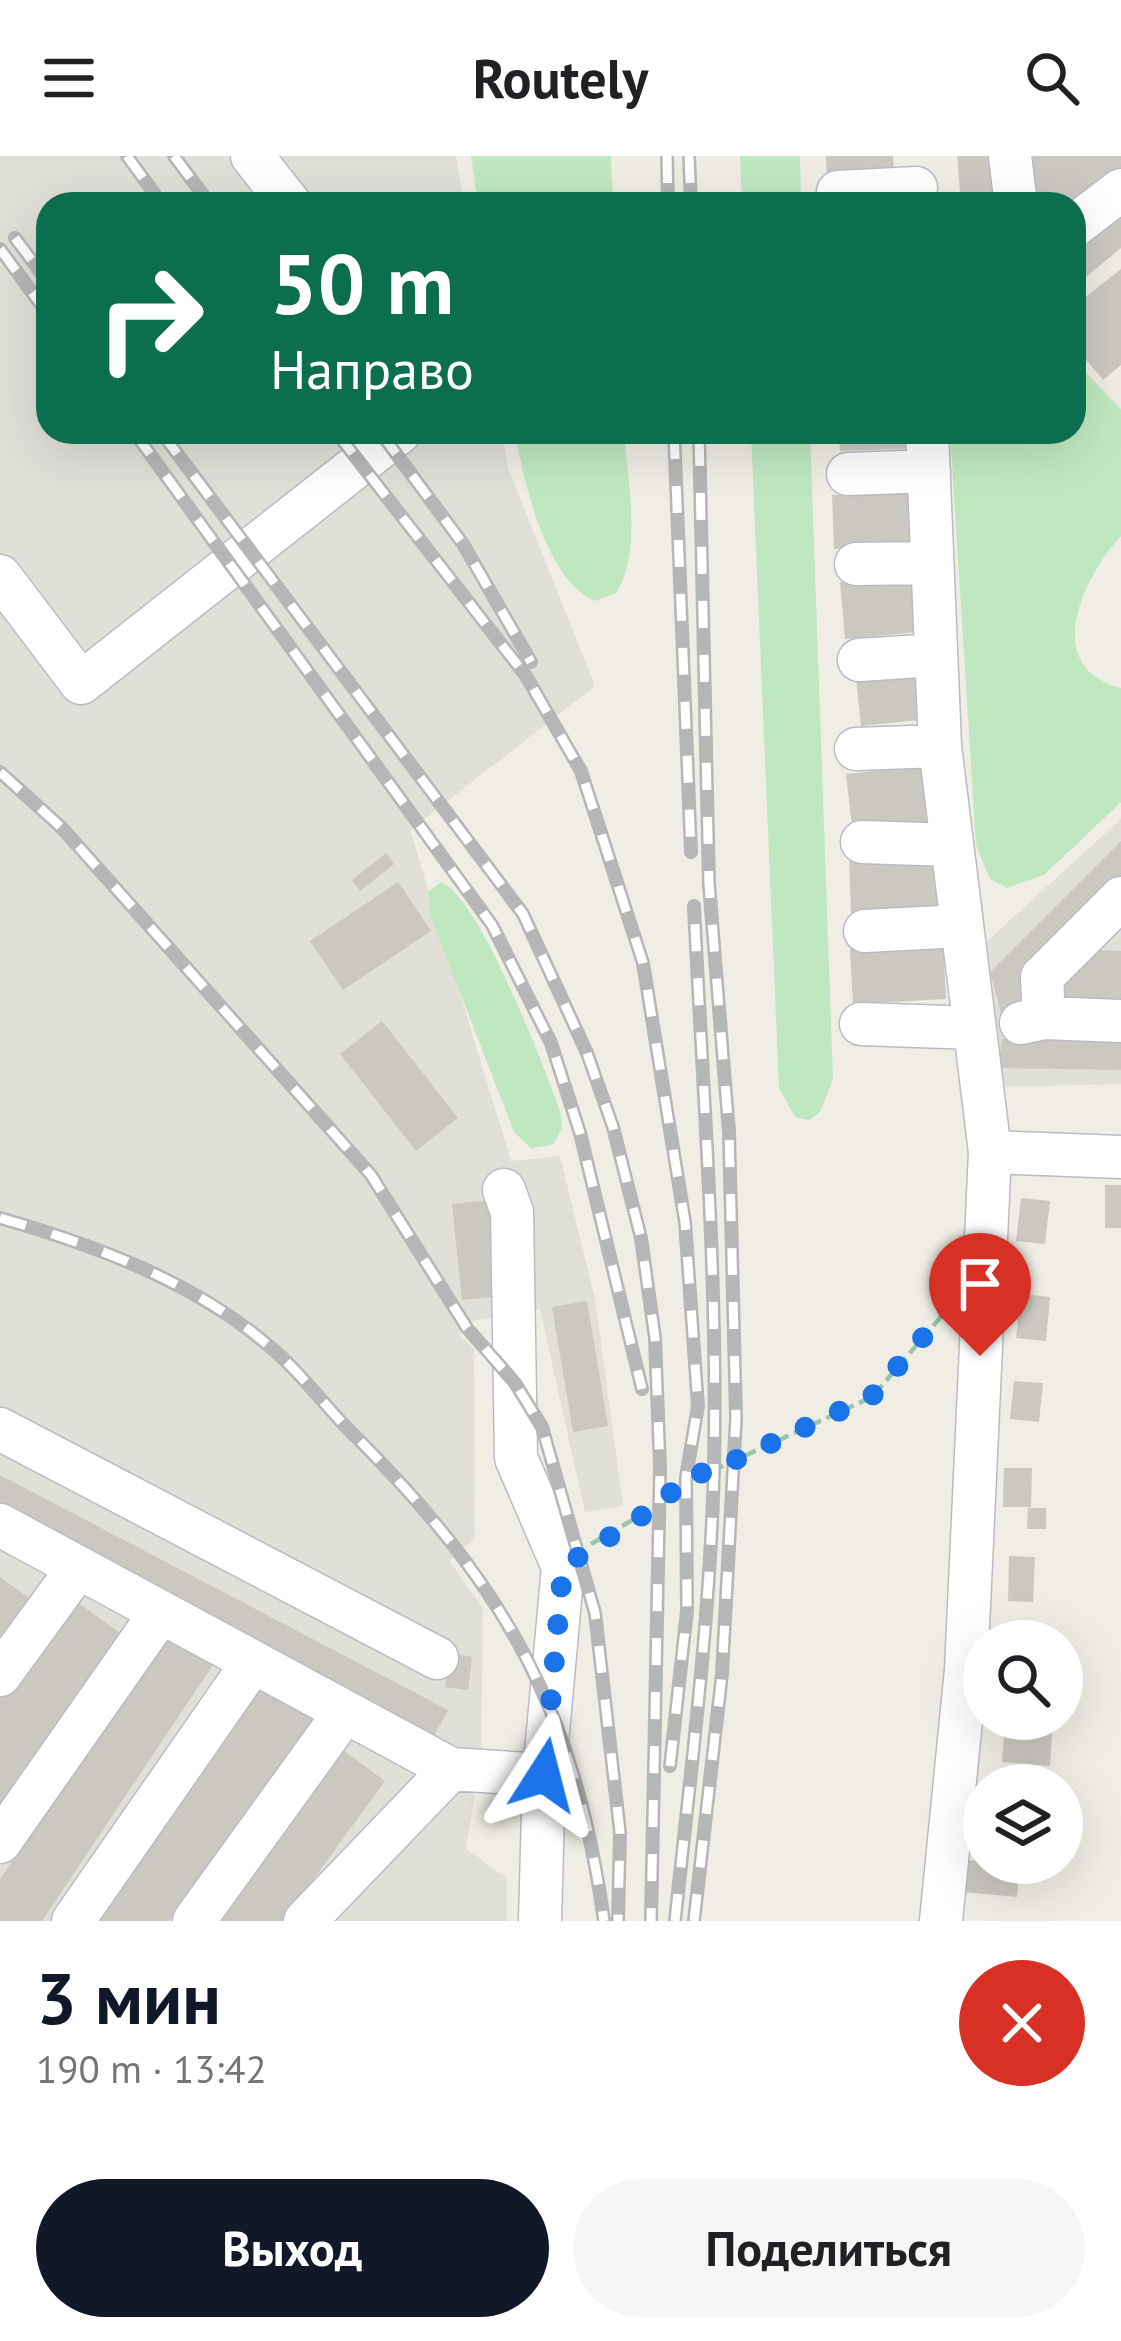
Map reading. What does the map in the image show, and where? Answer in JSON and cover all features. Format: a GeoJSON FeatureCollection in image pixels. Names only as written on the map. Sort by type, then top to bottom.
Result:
{"type":"FeatureCollection","features":[{"type":"Feature","properties":{"kind":"street"},"geometry":{"type":"LineString","coordinates":[[252,156],[280,192]]}},
{"type":"Feature","properties":{"kind":"street"},"geometry":{"type":"LineString","coordinates":[[1010,156],[1014,192]]}},
{"type":"Feature","properties":{"kind":"street"},"geometry":{"type":"LineString","coordinates":[[838,192],[916,183]]}},
{"type":"Feature","properties":{"kind":"street"},"geometry":{"type":"LineString","coordinates":[[1086,217],[1121,190]]}},
{"type":"Feature","properties":{"kind":"street"},"geometry":{"type":"LineString","coordinates":[[0,576],[81,683],[385,444]]}},
{"type":"Feature","properties":{"kind":"street"},"geometry":{"type":"LineString","coordinates":[[848,474],[928,452],[940,746],[990,1152],[966,1670],[941,1921]]}},
{"type":"Feature","properties":{"kind":"street"},"geometry":{"type":"LineString","coordinates":[[856,564],[932,563]]}},
{"type":"Feature","properties":{"kind":"street"},"geometry":{"type":"LineString","coordinates":[[859,660],[936,655]]}},
{"type":"Feature","properties":{"kind":"street"},"geometry":{"type":"LineString","coordinates":[[856,749],[940,746]]}},
{"type":"Feature","properties":{"kind":"street"},"geometry":{"type":"LineString","coordinates":[[862,842],[952,845]]}},
{"type":"Feature","properties":{"kind":"street"},"geometry":{"type":"LineString","coordinates":[[1121,898],[1103,936],[1042,977],[1031,1021],[1121,1021]]}},
{"type":"Feature","properties":{"kind":"street"},"geometry":{"type":"LineString","coordinates":[[865,931],[962,926]]}},
{"type":"Feature","properties":{"kind":"street"},"geometry":{"type":"LineString","coordinates":[[861,1024],[974,1028]]}},
{"type":"Feature","properties":{"kind":"street"},"geometry":{"type":"LineString","coordinates":[[990,1152],[1121,1157]]}},
{"type":"Feature","properties":{"kind":"street"},"geometry":{"type":"LineString","coordinates":[[504,1190],[512,1212],[516,1458],[563,1567],[544,1775],[540,1921]]}},
{"type":"Feature","properties":{"kind":"street"},"geometry":{"type":"LineString","coordinates":[[0,1429],[437,1658]]}},
{"type":"Feature","properties":{"kind":"street"},"geometry":{"type":"LineString","coordinates":[[0,1526],[452,1769],[544,1775]]}},
{"type":"Feature","properties":{"kind":"street"},"geometry":{"type":"LineString","coordinates":[[0,1675],[78,1568]]}},
{"type":"Feature","properties":{"kind":"street"},"geometry":{"type":"LineString","coordinates":[[0,1842],[160,1612]]}},
{"type":"Feature","properties":{"kind":"street"},"geometry":{"type":"LineString","coordinates":[[73,1921],[253,1662]]}},
{"type":"Feature","properties":{"kind":"street"},"geometry":{"type":"LineString","coordinates":[[194,1921],[345,1712]]}},
{"type":"Feature","properties":{"kind":"street"},"geometry":{"type":"LineString","coordinates":[[305,1921],[452,1769]]}},
{"type":"Feature","properties":{"kind":"path"},"geometry":{"type":"LineString","coordinates":[[563,1567],[660,1504],[686,1477],[714,1470],[872,1396],[985,1266]]}},
{"type":"Feature","properties":{"kind":"shaded area"},"geometry":{"type":"Polygon","coordinates":[[[0,156],[456,156],[462,192],[36,192],[36,444],[504,444],[508,468],[595,686],[410,830],[511,1161],[560,1156],[595,1299],[623,1506],[585,1512],[540,1309],[474,1321],[459,1335],[474,1349],[475,1538],[449,1561],[483,1608],[481,1759],[466,1849],[507,1878],[507,1921],[0,1921],[0,156]]]}},
{"type":"Feature","properties":{"kind":"shaded area"},"geometry":{"type":"Polygon","coordinates":[[[1121,819],[1121,1084],[1001,1087],[983,945],[1121,819]]]}},
{"type":"Feature","properties":{"kind":"green space"},"geometry":{"type":"Polygon","coordinates":[[[471,156],[611,156],[612,192],[476,192],[471,156]]]}},
{"type":"Feature","properties":{"kind":"green space"},"geometry":{"type":"Polygon","coordinates":[[[740,156],[800,156],[801,192],[742,192],[740,156]]]}},
{"type":"Feature","properties":{"kind":"green space"},"geometry":{"type":"Polygon","coordinates":[[[1086,373],[1121,409],[1121,536],[1083,596],[1075,641],[1081,661],[1096,677],[1121,688],[1121,802],[1044,875],[1007,888],[990,879],[976,845],[951,444],[1086,444],[1086,373]]]}},
{"type":"Feature","properties":{"kind":"green space"},"geometry":{"type":"Polygon","coordinates":[[[517,444],[625,444],[631,536],[616,593],[595,601],[563,573],[540,527],[517,444]]]}},
{"type":"Feature","properties":{"kind":"green space"},"geometry":{"type":"Polygon","coordinates":[[[752,444],[810,444],[833,1079],[820,1112],[809,1120],[795,1117],[779,1088],[752,444]]]}},
{"type":"Feature","properties":{"kind":"green space"},"geometry":{"type":"Polygon","coordinates":[[[441,882],[474,918],[526,1025],[561,1114],[562,1128],[553,1145],[531,1148],[514,1132],[430,915],[428,892],[441,882]]]}},
{"type":"Feature","properties":{"kind":"building"},"geometry":{"type":"Polygon","coordinates":[[[826,156],[893,156],[894,173],[827,178],[826,156]]]}},
{"type":"Feature","properties":{"kind":"building"},"geometry":{"type":"Polygon","coordinates":[[[957,156],[991,156],[996,192],[960,192],[957,156]]]}},
{"type":"Feature","properties":{"kind":"building"},"geometry":{"type":"Polygon","coordinates":[[[1034,156],[1121,156],[1121,171],[1086,196],[1027,192],[1020,167],[1034,156]]]}},
{"type":"Feature","properties":{"kind":"building"},"geometry":{"type":"Polygon","coordinates":[[[1121,212],[1121,248],[1086,277],[1086,240],[1121,212]]]}},
{"type":"Feature","properties":{"kind":"building"},"geometry":{"type":"Polygon","coordinates":[[[1121,269],[1121,365],[1103,380],[1086,359],[1086,297],[1121,269]]]}},
{"type":"Feature","properties":{"kind":"building"},"geometry":{"type":"Polygon","coordinates":[[[840,444],[917,444],[917,448],[840,451],[840,444]]]}},
{"type":"Feature","properties":{"kind":"building"},"geometry":{"type":"Polygon","coordinates":[[[917,491],[919,546],[834,549],[832,495],[917,491]]]}},
{"type":"Feature","properties":{"kind":"building"},"geometry":{"type":"Polygon","coordinates":[[[923,574],[928,631],[845,639],[840,582],[923,574]]]}},
{"type":"Feature","properties":{"kind":"building"},"geometry":{"type":"Polygon","coordinates":[[[923,661],[929,719],[861,726],[855,667],[923,661]]]}},
{"type":"Feature","properties":{"kind":"building"},"geometry":{"type":"Polygon","coordinates":[[[929,765],[936,825],[853,835],[846,774],[929,765]]]}},
{"type":"Feature","properties":{"kind":"building"},"geometry":{"type":"Polygon","coordinates":[[[1121,841],[1121,882],[1020,982],[1024,995],[1002,1018],[990,972],[1121,841]]]}},
{"type":"Feature","properties":{"kind":"building"},"geometry":{"type":"Polygon","coordinates":[[[935,852],[938,910],[851,914],[849,856],[935,852]]]}},
{"type":"Feature","properties":{"kind":"building"},"geometry":{"type":"Polygon","coordinates":[[[386,853],[394,864],[360,891],[352,880],[386,853]]]}},
{"type":"Feature","properties":{"kind":"building"},"geometry":{"type":"Polygon","coordinates":[[[398,882],[431,931],[343,990],[310,941],[398,882]]]}},
{"type":"Feature","properties":{"kind":"building"},"geometry":{"type":"Polygon","coordinates":[[[943,943],[946,999],[853,1004],[850,949],[943,943]]]}},
{"type":"Feature","properties":{"kind":"building"},"geometry":{"type":"Polygon","coordinates":[[[1097,950],[1121,951],[1121,1006],[1065,1006],[1065,965],[1097,950]]]}},
{"type":"Feature","properties":{"kind":"building"},"geometry":{"type":"Polygon","coordinates":[[[382,1021],[458,1118],[416,1151],[340,1054],[382,1021]]]}},
{"type":"Feature","properties":{"kind":"building"},"geometry":{"type":"Polygon","coordinates":[[[1002,1039],[1121,1043],[1121,1070],[998,1068],[1002,1039]]]}},
{"type":"Feature","properties":{"kind":"building"},"geometry":{"type":"Polygon","coordinates":[[[1105,1185],[1121,1185],[1121,1228],[1105,1228],[1105,1185]]]}},
{"type":"Feature","properties":{"kind":"building"},"geometry":{"type":"Polygon","coordinates":[[[1021,1198],[1050,1201],[1045,1244],[1016,1241],[1021,1198]]]}},
{"type":"Feature","properties":{"kind":"building"},"geometry":{"type":"Polygon","coordinates":[[[489,1200],[500,1296],[462,1300],[452,1204],[489,1200]]]}},
{"type":"Feature","properties":{"kind":"building"},"geometry":{"type":"Polygon","coordinates":[[[1021,1294],[1050,1297],[1046,1341],[1016,1338],[1021,1294]]]}},
{"type":"Feature","properties":{"kind":"building"},"geometry":{"type":"Polygon","coordinates":[[[587,1301],[608,1426],[573,1432],[552,1307],[587,1301]]]}},
{"type":"Feature","properties":{"kind":"building"},"geometry":{"type":"Polygon","coordinates":[[[1014,1381],[1043,1383],[1039,1422],[1010,1419],[1014,1381]]]}},
{"type":"Feature","properties":{"kind":"building"},"geometry":{"type":"Polygon","coordinates":[[[1004,1468],[1032,1468],[1031,1507],[1003,1507],[1004,1468]]]}},
{"type":"Feature","properties":{"kind":"building"},"geometry":{"type":"Polygon","coordinates":[[[0,1475],[448,1710],[430,1744],[0,1518],[0,1475]]]}},
{"type":"Feature","properties":{"kind":"building"},"geometry":{"type":"Polygon","coordinates":[[[1028,1508],[1046,1508],[1046,1529],[1027,1529],[1028,1508]]]}},
{"type":"Feature","properties":{"kind":"building"},"geometry":{"type":"Polygon","coordinates":[[[1009,1556],[1035,1557],[1033,1602],[1008,1601],[1009,1556]]]}},
{"type":"Feature","properties":{"kind":"building"},"geometry":{"type":"Polygon","coordinates":[[[0,1577],[38,1604],[0,1656],[0,1577]]]}},
{"type":"Feature","properties":{"kind":"building"},"geometry":{"type":"Polygon","coordinates":[[[70,1597],[130,1640],[0,1821],[0,1695],[70,1597]]]}},
{"type":"Feature","properties":{"kind":"building"},"geometry":{"type":"Polygon","coordinates":[[[171,1632],[215,1662],[42,1921],[0,1921],[0,1879],[171,1632]]]}},
{"type":"Feature","properties":{"kind":"building"},"geometry":{"type":"Polygon","coordinates":[[[450,1653],[472,1657],[468,1690],[445,1687],[450,1653]]]}},
{"type":"Feature","properties":{"kind":"building"},"geometry":{"type":"Polygon","coordinates":[[[260,1680],[314,1718],[169,1921],[89,1921],[260,1680]]]}},
{"type":"Feature","properties":{"kind":"building"},"geometry":{"type":"Polygon","coordinates":[[[1004,1740],[1052,1740],[1050,1764],[1002,1762],[1004,1740]]]}},
{"type":"Feature","properties":{"kind":"building"},"geometry":{"type":"Polygon","coordinates":[[[335,1744],[385,1781],[283,1921],[206,1921],[335,1744]]]}},
{"type":"Feature","properties":{"kind":"building"},"geometry":{"type":"Polygon","coordinates":[[[965,1884],[1018,1884],[1017,1897],[964,1892],[965,1884]]]}},
{"type":"Feature","properties":{"kind":"railway"},"geometry":{"type":"LineString","coordinates":[[127,156],[153,192]]}},
{"type":"Feature","properties":{"kind":"railway"},"geometry":{"type":"LineString","coordinates":[[174,156],[201,192]]}},
{"type":"Feature","properties":{"kind":"railway"},"geometry":{"type":"LineString","coordinates":[[667,156],[668,192]]}},
{"type":"Feature","properties":{"kind":"railway"},"geometry":{"type":"LineString","coordinates":[[689,156],[690,192]]}},
{"type":"Feature","properties":{"kind":"railway"},"geometry":{"type":"LineString","coordinates":[[15,238],[36,266]]}},
{"type":"Feature","properties":{"kind":"railway"},"geometry":{"type":"LineString","coordinates":[[0,249],[36,298]]}},
{"type":"Feature","properties":{"kind":"railway"},"geometry":{"type":"LineString","coordinates":[[143,444],[492,925],[551,1043],[580,1133],[642,1389]]}},
{"type":"Feature","properties":{"kind":"railway"},"geometry":{"type":"LineString","coordinates":[[170,444],[523,914],[587,1053],[613,1127],[641,1238],[655,1338],[660,1468],[651,1921]]}},
{"type":"Feature","properties":{"kind":"railway"},"geometry":{"type":"LineString","coordinates":[[345,444],[526,676],[581,771],[643,963],[685,1222],[698,1406],[686,1477],[687,1611],[670,1766]]}},
{"type":"Feature","properties":{"kind":"railway"},"geometry":{"type":"LineString","coordinates":[[389,444],[463,544],[531,662]]}},
{"type":"Feature","properties":{"kind":"railway"},"geometry":{"type":"LineString","coordinates":[[674,444],[691,852]]}},
{"type":"Feature","properties":{"kind":"railway"},"geometry":{"type":"LineString","coordinates":[[694,1921],[722,1674],[736,1418],[729,1132],[709,884],[699,444]]}},
{"type":"Feature","properties":{"kind":"railway"},"geometry":{"type":"LineString","coordinates":[[0,772],[62,828],[371,1175],[467,1328],[515,1383],[542,1427],[595,1613],[620,1832],[618,1921]]}},
{"type":"Feature","properties":{"kind":"railway"},"geometry":{"type":"LineString","coordinates":[[675,1921],[704,1638],[714,1468],[712,1257],[694,906]]}},
{"type":"Feature","properties":{"kind":"railway"},"geometry":{"type":"LineString","coordinates":[[0,1218],[141,1268],[208,1302],[292,1367],[409,1493],[493,1601],[526,1657],[574,1778],[604,1921]]}},
{"type":"Feature","properties":{"kind":"route"},"geometry":{"type":"LineString","coordinates":[[544,1775],[563,1567],[581,1550],[660,1504],[686,1477],[714,1470],[872,1396],[985,1266],[980,1356]]}}]}
